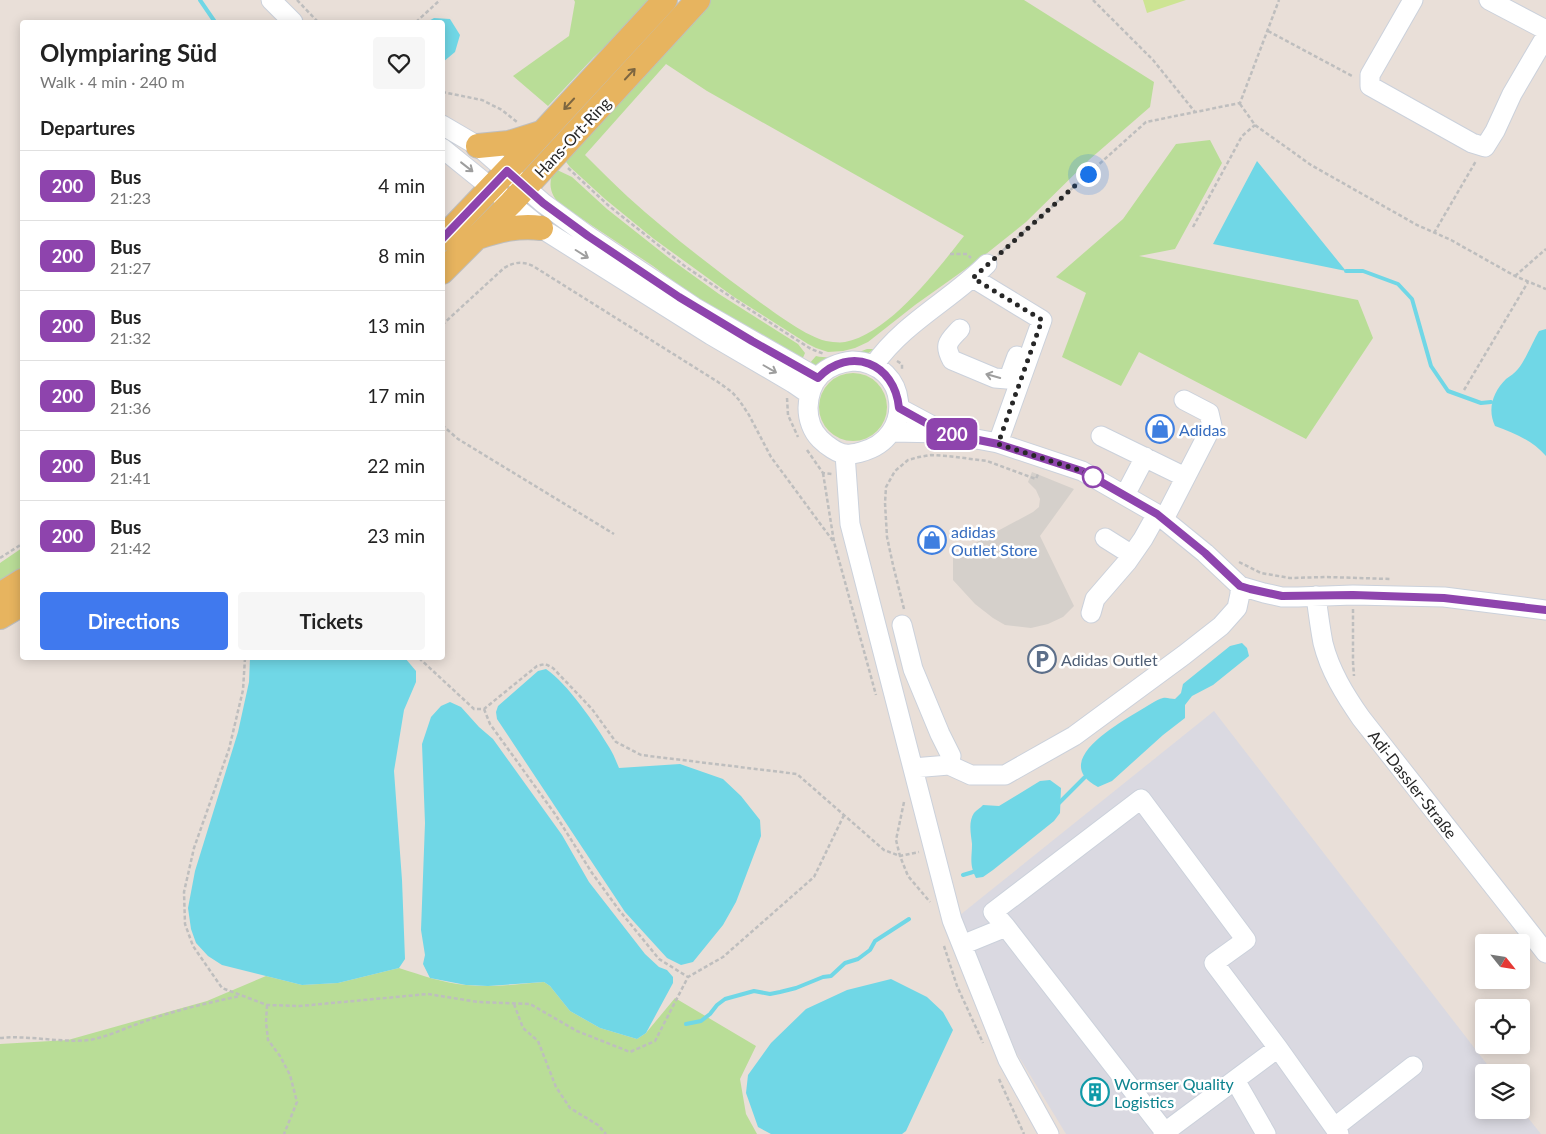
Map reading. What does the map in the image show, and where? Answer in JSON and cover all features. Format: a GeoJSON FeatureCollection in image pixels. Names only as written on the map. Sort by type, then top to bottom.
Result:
{"type":"FeatureCollection","features":[{"type":"Feature","properties":{"kind":"main road","name":"Hans-Ort-Ring"},"geometry":{"type":"LineString","coordinates":[[445,236],[666,0]]}},
{"type":"Feature","properties":{"kind":"main road","name":"Hans-Ort-Ring"},"geometry":{"type":"LineString","coordinates":[[445,269],[518,195],[698,0]]}},
{"type":"Feature","properties":{"kind":"main road"},"geometry":{"type":"LineString","coordinates":[[478,146],[509,143],[543,132]]}},
{"type":"Feature","properties":{"kind":"main road"},"geometry":{"type":"LineString","coordinates":[[477,238],[503,229],[519,227],[541,228]]}},
{"type":"Feature","properties":{"kind":"main road"},"geometry":{"type":"LineString","coordinates":[[0,595],[20,582]]}},
{"type":"Feature","properties":{"kind":"main road"},"geometry":{"type":"LineString","coordinates":[[0,617],[20,605]]}},
{"type":"Feature","properties":{"kind":"street"},"geometry":{"type":"LineString","coordinates":[[271,0],[291,20]]}},
{"type":"Feature","properties":{"kind":"street"},"geometry":{"type":"LineString","coordinates":[[1413,0],[1370,74],[1370,86],[1472,143],[1485,147],[1495,131],[1512,94],[1546,36]]}},
{"type":"Feature","properties":{"kind":"street"},"geometry":{"type":"LineString","coordinates":[[1489,0],[1546,30]]}},
{"type":"Feature","properties":{"kind":"street"},"geometry":{"type":"LineString","coordinates":[[445,127],[478,146],[499,179]]}},
{"type":"Feature","properties":{"kind":"street"},"geometry":{"type":"LineString","coordinates":[[445,150],[499,179],[518,195],[541,228],[711,335],[798,375]]}},
{"type":"Feature","properties":{"kind":"street"},"geometry":{"type":"LineString","coordinates":[[518,195],[543,203],[588,236],[694,307],[752,341],[813,386]]}},
{"type":"Feature","properties":{"kind":"street"},"geometry":{"type":"LineString","coordinates":[[879,358],[882,371],[891,380],[896,389],[899,408],[898,418],[892,432],[882,443],[871,449],[845,454],[819,438],[814,430],[808,416],[813,386],[828,368],[841,362],[879,358],[919,319],[981,271],[1033,315],[1042,320],[998,444]]}},
{"type":"Feature","properties":{"kind":"street"},"geometry":{"type":"LineString","coordinates":[[960,329],[948,343],[947,352],[952,360],[995,378],[1007,379],[1033,315]]}},
{"type":"Feature","properties":{"kind":"street"},"geometry":{"type":"LineString","coordinates":[[1091,613],[1096,599],[1130,558],[1160,517],[1185,477],[1212,426],[1210,413],[1184,400]]}},
{"type":"Feature","properties":{"kind":"street"},"geometry":{"type":"LineString","coordinates":[[899,408],[944,433]]}},
{"type":"Feature","properties":{"kind":"street"},"geometry":{"type":"LineString","coordinates":[[892,432],[944,433],[998,444],[1082,471],[1160,517],[1205,553],[1240,586],[1264,593],[1282,596],[1316,596],[1352,586],[1546,610]]}},
{"type":"Feature","properties":{"kind":"street"},"geometry":{"type":"LineString","coordinates":[[1101,436],[1185,477]]}},
{"type":"Feature","properties":{"kind":"street"},"geometry":{"type":"LineString","coordinates":[[845,454],[850,524],[952,920],[1008,1060],[1049,1134]]}},
{"type":"Feature","properties":{"kind":"street"},"geometry":{"type":"LineString","coordinates":[[1125,496],[1145,457]]}},
{"type":"Feature","properties":{"kind":"street"},"geometry":{"type":"LineString","coordinates":[[1103,542],[1130,558]]}},
{"type":"Feature","properties":{"kind":"street"},"geometry":{"type":"LineString","coordinates":[[913,768],[949,765],[971,775],[1005,775],[1074,736],[1184,656],[1221,626],[1237,608],[1240,586]]}},
{"type":"Feature","properties":{"kind":"street","name":"Adi-Dassler-Straße"},"geometry":{"type":"LineString","coordinates":[[1316,596],[1323,643],[1341,689],[1367,726],[1546,953]]}},
{"type":"Feature","properties":{"kind":"street"},"geometry":{"type":"LineString","coordinates":[[903,619],[913,670],[951,756],[949,765]]}},
{"type":"Feature","properties":{"kind":"street"},"geometry":{"type":"LineString","coordinates":[[1278,1048],[1164,1133],[993,912],[1141,799],[1246,940],[1214,963],[1278,1048],[1337,1131],[1413,1066]]}},
{"type":"Feature","properties":{"kind":"street"},"geometry":{"type":"LineString","coordinates":[[962,945],[1006,928]]}},
{"type":"Feature","properties":{"kind":"street"},"geometry":{"type":"LineString","coordinates":[[1235,1080],[1266,1134]]}},
{"type":"Feature","properties":{"kind":"path"},"geometry":{"type":"LineString","coordinates":[[297,0],[316,20]]}},
{"type":"Feature","properties":{"kind":"path"},"geometry":{"type":"LineString","coordinates":[[418,20],[440,0]]}},
{"type":"Feature","properties":{"kind":"path"},"geometry":{"type":"LineString","coordinates":[[1093,0],[1153,60],[1195,112]]}},
{"type":"Feature","properties":{"kind":"path"},"geometry":{"type":"LineString","coordinates":[[1240,104],[1279,0]]}},
{"type":"Feature","properties":{"kind":"path"},"geometry":{"type":"LineString","coordinates":[[1268,31],[1370,86]]}},
{"type":"Feature","properties":{"kind":"path"},"geometry":{"type":"LineString","coordinates":[[445,93],[482,100],[502,110],[520,124]]}},
{"type":"Feature","properties":{"kind":"path"},"geometry":{"type":"LineString","coordinates":[[950,254],[967,254],[981,271],[1146,122],[1240,104]]}},
{"type":"Feature","properties":{"kind":"path"},"geometry":{"type":"LineString","coordinates":[[1240,104],[1255,125],[1311,165],[1417,225],[1515,276],[1546,289]]}},
{"type":"Feature","properties":{"kind":"path"},"geometry":{"type":"LineString","coordinates":[[1193,227],[1242,136],[1255,125]]}},
{"type":"Feature","properties":{"kind":"path"},"geometry":{"type":"LineString","coordinates":[[1434,233],[1485,147]]}},
{"type":"Feature","properties":{"kind":"path"},"geometry":{"type":"LineString","coordinates":[[566,166],[609,206],[686,267],[811,350],[830,355]]}},
{"type":"Feature","properties":{"kind":"path"},"geometry":{"type":"LineString","coordinates":[[1515,276],[1546,248]]}},
{"type":"Feature","properties":{"kind":"path"},"geometry":{"type":"LineString","coordinates":[[445,321],[504,268],[512,263],[520,262],[533,266],[732,392],[748,415],[772,457],[834,542]]}},
{"type":"Feature","properties":{"kind":"path"},"geometry":{"type":"LineString","coordinates":[[1464,390],[1528,282]]}},
{"type":"Feature","properties":{"kind":"path"},"geometry":{"type":"LineString","coordinates":[[801,442],[788,415],[787,398],[811,350]]}},
{"type":"Feature","properties":{"kind":"path"},"geometry":{"type":"LineString","coordinates":[[879,358],[902,364],[903,378]]}},
{"type":"Feature","properties":{"kind":"path"},"geometry":{"type":"LineString","coordinates":[[445,428],[458,439],[614,534]]}},
{"type":"Feature","properties":{"kind":"path"},"geometry":{"type":"LineString","coordinates":[[807,449],[823,473],[846,475]]}},
{"type":"Feature","properties":{"kind":"path"},"geometry":{"type":"LineString","coordinates":[[903,619],[888,537],[885,503],[886,487],[895,471],[908,460],[930,456],[987,461],[1036,479],[1038,474]]}},
{"type":"Feature","properties":{"kind":"path"},"geometry":{"type":"LineString","coordinates":[[0,558],[20,545]]}},
{"type":"Feature","properties":{"kind":"path"},"geometry":{"type":"LineString","coordinates":[[1233,556],[1261,573],[1290,578],[1352,586],[1395,579]]}},
{"type":"Feature","properties":{"kind":"path"},"geometry":{"type":"LineString","coordinates":[[1352,586],[1354,679]]}},
{"type":"Feature","properties":{"kind":"path"},"geometry":{"type":"LineString","coordinates":[[246,660],[243,690],[229,749],[194,848],[184,892],[185,924],[193,946],[222,988],[267,1006],[300,1006],[428,994],[478,1002],[530,1004],[577,1031],[630,1052],[655,1041],[688,977],[723,957],[814,877],[844,815]]}},
{"type":"Feature","properties":{"kind":"path"},"geometry":{"type":"LineString","coordinates":[[421,660],[474,709],[484,709],[537,666],[545,664],[553,668],[592,709],[616,742],[641,755],[797,774],[884,850],[900,856],[913,854],[932,847]]}},
{"type":"Feature","properties":{"kind":"path"},"geometry":{"type":"LineString","coordinates":[[484,709],[490,724],[555,814],[592,873],[619,910],[659,958],[688,977]]}},
{"type":"Feature","properties":{"kind":"path"},"geometry":{"type":"LineString","coordinates":[[0,1038],[90,1040],[141,1022],[215,1001],[242,996]]}},
{"type":"Feature","properties":{"kind":"path"},"geometry":{"type":"LineString","coordinates":[[514,1004],[523,1028],[538,1042],[556,1087],[570,1108],[598,1125],[606,1134]]}},
{"type":"Feature","properties":{"kind":"path"},"geometry":{"type":"LineString","coordinates":[[267,1006],[268,1040],[280,1056],[290,1075],[296,1102],[284,1134]]}},
{"type":"Feature","properties":{"kind":"shaded area"},"geometry":{"type":"Polygon","coordinates":[[[1032,472],[1074,489],[1040,536],[1074,606],[1063,617],[1048,624],[1031,628],[1005,625],[975,604],[953,580],[953,555],[1039,507],[1040,499],[1036,490],[1028,482],[1032,472]]]}},
{"type":"Feature","properties":{"kind":"shaded area"},"geometry":{"type":"Polygon","coordinates":[[[1214,711],[1475,1049],[1475,1054],[1479,1054],[1487,1064],[1475,1064],[1475,1119],[1529,1119],[1541,1134],[1066,1134],[1016,1052],[960,915],[1214,711]]]}},
{"type":"Feature","properties":{"kind":"green space"},"geometry":{"type":"Polygon","coordinates":[[[574,0],[655,0],[594,57],[548,106],[513,76],[569,36],[574,0]]]}},
{"type":"Feature","properties":{"kind":"green space"},"geometry":{"type":"Polygon","coordinates":[[[707,0],[1024,0],[1154,82],[1150,107],[1090,159],[1026,222],[868,342],[843,351],[828,352],[816,348],[734,297],[654,239],[605,199],[570,167],[563,158],[707,0]],[[666,64],[585,155],[628,197],[677,239],[761,303],[801,330],[826,341],[833,342],[845,342],[862,337],[895,314],[911,299],[964,236],[707,91],[666,64]]]}},
{"type":"Feature","properties":{"kind":"green space"},"geometry":{"type":"Polygon","coordinates":[[[1143,0],[1186,0],[1147,13],[1143,0]]]}},
{"type":"Feature","properties":{"kind":"green space"},"geometry":{"type":"Polygon","coordinates":[[[1210,140],[1222,163],[1175,249],[1139,256],[1358,300],[1373,338],[1306,439],[1139,352],[1121,386],[1062,357],[1086,293],[1056,277],[1123,219],[1176,144],[1210,140]]]}},
{"type":"Feature","properties":{"kind":"green space"},"geometry":{"type":"Polygon","coordinates":[[[555,169],[572,177],[607,209],[669,258],[719,294],[798,344],[805,353],[802,360],[712,310],[653,266],[561,205],[554,197],[550,184],[555,169]]]}},
{"type":"Feature","properties":{"kind":"green space"},"geometry":{"type":"Polygon","coordinates":[[[874,349],[867,354],[817,366],[809,364],[816,356],[842,356],[874,349]]]}},
{"type":"Feature","properties":{"kind":"green space"},"geometry":{"type":"Polygon","coordinates":[[[853,373],[866,376],[877,383],[884,394],[887,407],[884,420],[877,431],[866,438],[853,441],[840,438],[829,431],[822,420],[819,407],[822,394],[829,383],[840,376],[853,373]]]}},
{"type":"Feature","properties":{"kind":"green space"},"geometry":{"type":"Polygon","coordinates":[[[20,549],[20,575],[0,587],[0,563],[20,549]]]}},
{"type":"Feature","properties":{"kind":"green space"},"geometry":{"type":"Polygon","coordinates":[[[399,968],[440,981],[476,986],[544,982],[550,986],[570,1011],[600,1028],[637,1039],[646,1033],[675,998],[756,1046],[740,1079],[746,1114],[757,1134],[0,1134],[0,1044],[68,1040],[207,1001],[266,976],[302,985],[338,983],[399,968]]]}},
{"type":"Feature","properties":{"kind":"water"},"geometry":{"type":"Polygon","coordinates":[[[434,18],[450,19],[460,35],[455,52],[445,60],[445,20],[430,20],[434,18]]]}},
{"type":"Feature","properties":{"kind":"water"},"geometry":{"type":"Polygon","coordinates":[[[1257,161],[1346,271],[1213,244],[1257,161]]]}},
{"type":"Feature","properties":{"kind":"water"},"geometry":{"type":"Polygon","coordinates":[[[1546,329],[1546,456],[1529,441],[1495,426],[1492,407],[1495,395],[1501,384],[1521,365],[1539,331],[1546,329]]]}},
{"type":"Feature","properties":{"kind":"water"},"geometry":{"type":"Polygon","coordinates":[[[1242,643],[1247,648],[1249,656],[1213,685],[1192,696],[1185,705],[1185,718],[1163,735],[1112,781],[1098,787],[1085,777],[1081,767],[1084,756],[1103,735],[1158,700],[1164,698],[1175,699],[1181,693],[1183,684],[1230,646],[1242,643]]]}},
{"type":"Feature","properties":{"kind":"water"},"geometry":{"type":"Polygon","coordinates":[[[250,660],[407,660],[416,671],[416,682],[404,710],[394,771],[402,880],[405,959],[399,968],[338,983],[302,985],[222,965],[208,956],[196,943],[191,929],[188,908],[195,871],[238,732],[249,682],[250,660]]]}},
{"type":"Feature","properties":{"kind":"water"},"geometry":{"type":"Polygon","coordinates":[[[546,669],[563,684],[589,716],[610,749],[619,768],[680,764],[723,779],[741,796],[760,820],[761,836],[736,902],[723,925],[693,962],[681,965],[667,958],[625,912],[497,719],[496,712],[498,706],[538,671],[546,669]]]}},
{"type":"Feature","properties":{"kind":"water"},"geometry":{"type":"Polygon","coordinates":[[[450,702],[461,707],[493,739],[562,835],[589,882],[645,954],[659,967],[667,970],[673,977],[673,983],[646,1033],[637,1039],[600,1028],[570,1011],[550,986],[544,982],[488,986],[466,985],[430,978],[423,964],[425,955],[421,930],[425,823],[422,744],[431,717],[441,706],[450,702]]]}},
{"type":"Feature","properties":{"kind":"water"},"geometry":{"type":"Polygon","coordinates":[[[1050,780],[1061,788],[1060,813],[1054,821],[993,870],[983,877],[976,878],[971,861],[970,824],[974,813],[983,805],[999,806],[1040,781],[1050,780]]]}},
{"type":"Feature","properties":{"kind":"water"},"geometry":{"type":"Polygon","coordinates":[[[891,979],[927,997],[943,1012],[953,1030],[906,1131],[902,1134],[771,1134],[758,1127],[746,1093],[748,1075],[771,1043],[806,1009],[847,990],[891,979]]]}},
{"type":"Feature","properties":{"kind":"waterway"},"geometry":{"type":"LineString","coordinates":[[200,0],[214,20]]}},
{"type":"Feature","properties":{"kind":"waterway"},"geometry":{"type":"LineString","coordinates":[[1346,271],[1363,271],[1398,284],[1412,299],[1431,366],[1448,391],[1481,403],[1491,402]]}},
{"type":"Feature","properties":{"kind":"waterway"},"geometry":{"type":"LineString","coordinates":[[1059,803],[1085,777]]}},
{"type":"Feature","properties":{"kind":"waterway"},"geometry":{"type":"LineString","coordinates":[[963,875],[973,872]]}},
{"type":"Feature","properties":{"kind":"waterway"},"geometry":{"type":"LineString","coordinates":[[686,1024],[701,1021],[725,999],[754,991],[770,994],[780,992],[831,976],[845,963],[858,959],[870,950],[875,941],[909,919]]}},
{"type":"Feature","properties":{"kind":"bus line","name":"200"},"geometry":{"type":"LineString","coordinates":[[445,236],[507,171],[543,203],[588,236],[694,307],[752,341],[818,378],[828,368],[841,362],[859,361],[874,365],[891,380],[896,389],[899,408],[944,433],[998,444],[1082,471],[1157,514],[1205,553],[1240,586],[1282,596],[1412,596],[1546,610]]}},
{"type":"Feature","properties":{"kind":"place","name":"Adidas"},"geometry":{"type":"Point","coordinates":[1160,429]}},
{"type":"Feature","properties":{"kind":"place","name":"adidas Outlet Store"},"geometry":{"type":"Point","coordinates":[932,540]}},
{"type":"Feature","properties":{"kind":"place","name":"Adidas Outlet"},"geometry":{"type":"Point","coordinates":[1042,659]}},
{"type":"Feature","properties":{"kind":"place","name":"Wormser Quality Logistics"},"geometry":{"type":"Point","coordinates":[1095,1092]}},
{"type":"Feature","properties":{"kind":"route"},"geometry":{"type":"LineString","coordinates":[[1088,174],[973,278],[1042,320],[998,444],[1082,471],[1097,479],[1093,477]]}}]}
